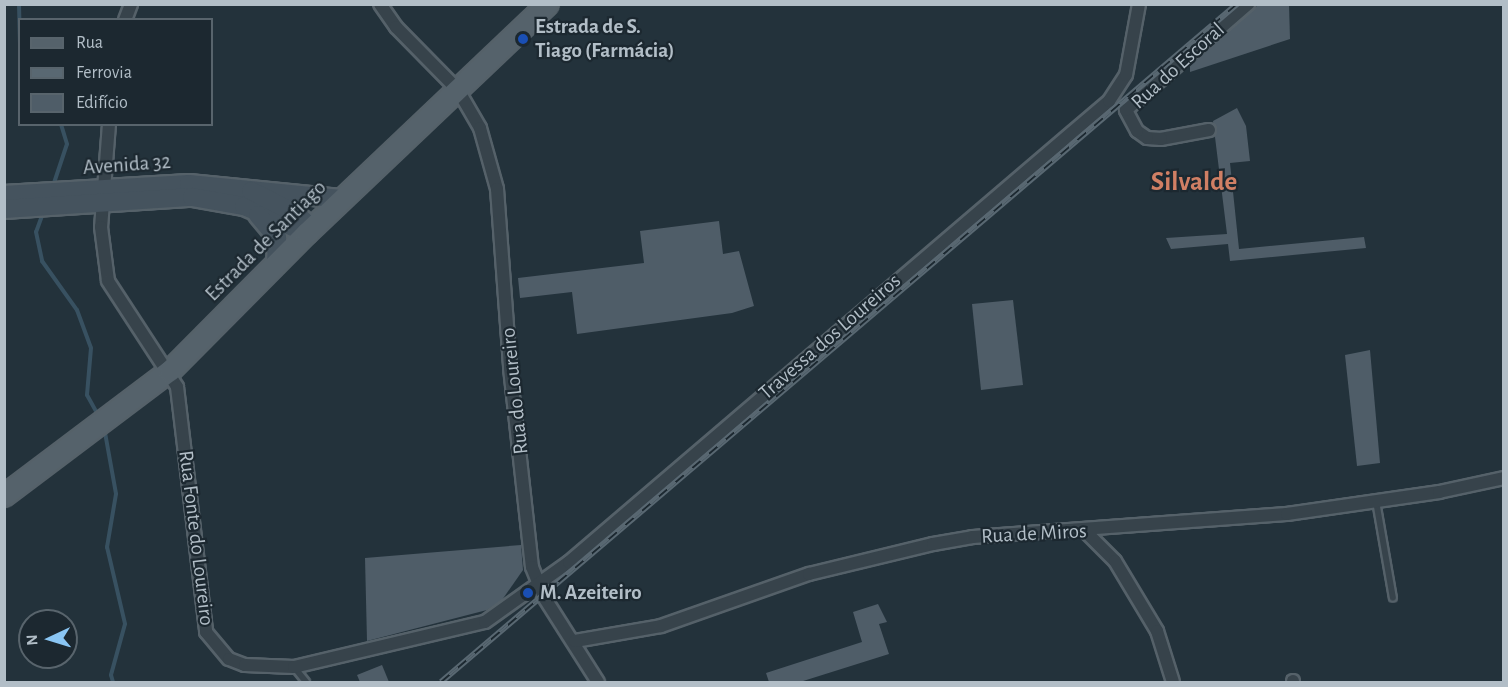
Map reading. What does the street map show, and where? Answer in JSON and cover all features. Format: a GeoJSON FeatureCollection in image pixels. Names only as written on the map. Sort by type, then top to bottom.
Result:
{"type":"FeatureCollection","features":[{"type":"Feature","properties":{"kind":"main road","name":"Estrada de Santiago"},"geometry":{"type":"LineString","coordinates":[[4,496],[170,371],[307,233],[548,4]]}},
{"type":"Feature","properties":{"kind":"main road","name":"Avenida 32"},"geometry":{"type":"LineString","coordinates":[[7,200],[104,196],[343,199]]}},
{"type":"Feature","properties":{"kind":"main road","name":"Avenida 32"},"geometry":{"type":"LineString","coordinates":[[248,199],[295,213],[306,223],[307,233]]}},
{"type":"Feature","properties":{"kind":"main road","name":"Avenida 32"},"geometry":{"type":"LineString","coordinates":[[248,199],[277,238],[276,265]]}},
{"type":"Feature","properties":{"kind":"street","name":"Rua do Loureiro"},"geometry":{"type":"LineString","coordinates":[[380,4],[396,27],[458,90],[480,128],[497,189],[510,368],[536,582],[575,641],[598,682]]}},
{"type":"Feature","properties":{"kind":"street","name":"Travessa dos Loureiros"},"geometry":{"type":"LineString","coordinates":[[536,582],[569,562],[1088,119],[1120,88],[1126,75],[1139,4]]}},
{"type":"Feature","properties":{"kind":"street","name":"Rua do Escoral"},"geometry":{"type":"LineString","coordinates":[[1209,130],[1161,139],[1147,138],[1137,131],[1126,110],[1248,4]]}},
{"type":"Feature","properties":{"kind":"street"},"geometry":{"type":"LineString","coordinates":[[109,126],[101,227],[108,281],[138,332],[170,371]]}},
{"type":"Feature","properties":{"kind":"street","name":"Rua Fonte do Loureiro"},"geometry":{"type":"LineString","coordinates":[[170,371],[177,387],[206,632],[229,659],[245,665],[294,667],[485,622],[536,582]]}},
{"type":"Feature","properties":{"kind":"street","name":"Rua de Miros"},"geometry":{"type":"LineString","coordinates":[[575,641],[592,635],[661,626],[808,574],[972,537],[1086,531],[1287,514],[1462,488],[1503,478]]}},
{"type":"Feature","properties":{"kind":"street"},"geometry":{"type":"LineString","coordinates":[[1086,531],[1115,561],[1157,631],[1173,682]]}},
{"type":"Feature","properties":{"kind":"lane"},"geometry":{"type":"LineString","coordinates":[[1376,500],[1393,598]]}},
{"type":"Feature","properties":{"kind":"lane"},"geometry":{"type":"LineString","coordinates":[[294,667],[306,682]]}},
{"type":"Feature","properties":{"kind":"building"},"geometry":{"type":"Polygon","coordinates":[[[1259,4],[1289,4],[1290,39],[1190,72],[1190,66],[1259,4]]]}},
{"type":"Feature","properties":{"kind":"building"},"geometry":{"type":"Polygon","coordinates":[[[1237,108],[1246,126],[1250,161],[1230,163],[1239,249],[1364,237],[1366,248],[1230,261],[1228,244],[1171,249],[1166,238],[1227,234],[1213,121],[1237,108]]]}},
{"type":"Feature","properties":{"kind":"building"},"geometry":{"type":"Polygon","coordinates":[[[719,221],[723,254],[739,251],[754,306],[732,313],[577,334],[572,292],[520,298],[518,278],[644,263],[640,231],[719,221]]]}},
{"type":"Feature","properties":{"kind":"building"},"geometry":{"type":"Polygon","coordinates":[[[1013,300],[1023,385],[981,390],[972,304],[1013,300]]]}},
{"type":"Feature","properties":{"kind":"building"},"geometry":{"type":"Polygon","coordinates":[[[1370,350],[1380,463],[1357,466],[1345,355],[1370,350]]]}},
{"type":"Feature","properties":{"kind":"building"},"geometry":{"type":"Polygon","coordinates":[[[521,545],[523,570],[502,600],[487,610],[367,641],[365,558],[521,545]]]}},
{"type":"Feature","properties":{"kind":"building"},"geometry":{"type":"Polygon","coordinates":[[[878,604],[887,622],[879,624],[889,654],[800,682],[769,682],[766,673],[862,642],[853,612],[878,604]]]}},
{"type":"Feature","properties":{"kind":"building"},"geometry":{"type":"Polygon","coordinates":[[[382,665],[389,682],[360,682],[357,675],[382,665]]]}},
{"type":"Feature","properties":{"kind":"waterway"},"geometry":{"type":"LineString","coordinates":[[19,4],[19,18]]}},
{"type":"Feature","properties":{"kind":"waterway"},"geometry":{"type":"LineString","coordinates":[[53,186],[67,144],[62,126]]}},
{"type":"Feature","properties":{"kind":"waterway"},"geometry":{"type":"LineString","coordinates":[[43,213],[36,232],[42,261],[77,310],[91,348],[87,395],[99,417]]}},
{"type":"Feature","properties":{"kind":"waterway"},"geometry":{"type":"LineString","coordinates":[[104,427],[116,494],[107,547],[125,624],[111,675],[113,682]]}},
{"type":"Feature","properties":{"kind":"railway"},"geometry":{"type":"LineString","coordinates":[[441,682],[1237,4]]}},
{"type":"Feature","properties":{"kind":"place","name":"Estrada de S. Tiago (Farmácia)"},"geometry":{"type":"Point","coordinates":[523,39]}},
{"type":"Feature","properties":{"kind":"place","name":"M. Azeiteiro"},"geometry":{"type":"Point","coordinates":[528,593]}},
{"type":"Feature","properties":{"kind":"district","name":"Silvalde"},"geometry":{"type":"Point","coordinates":[1194,182]}}]}
